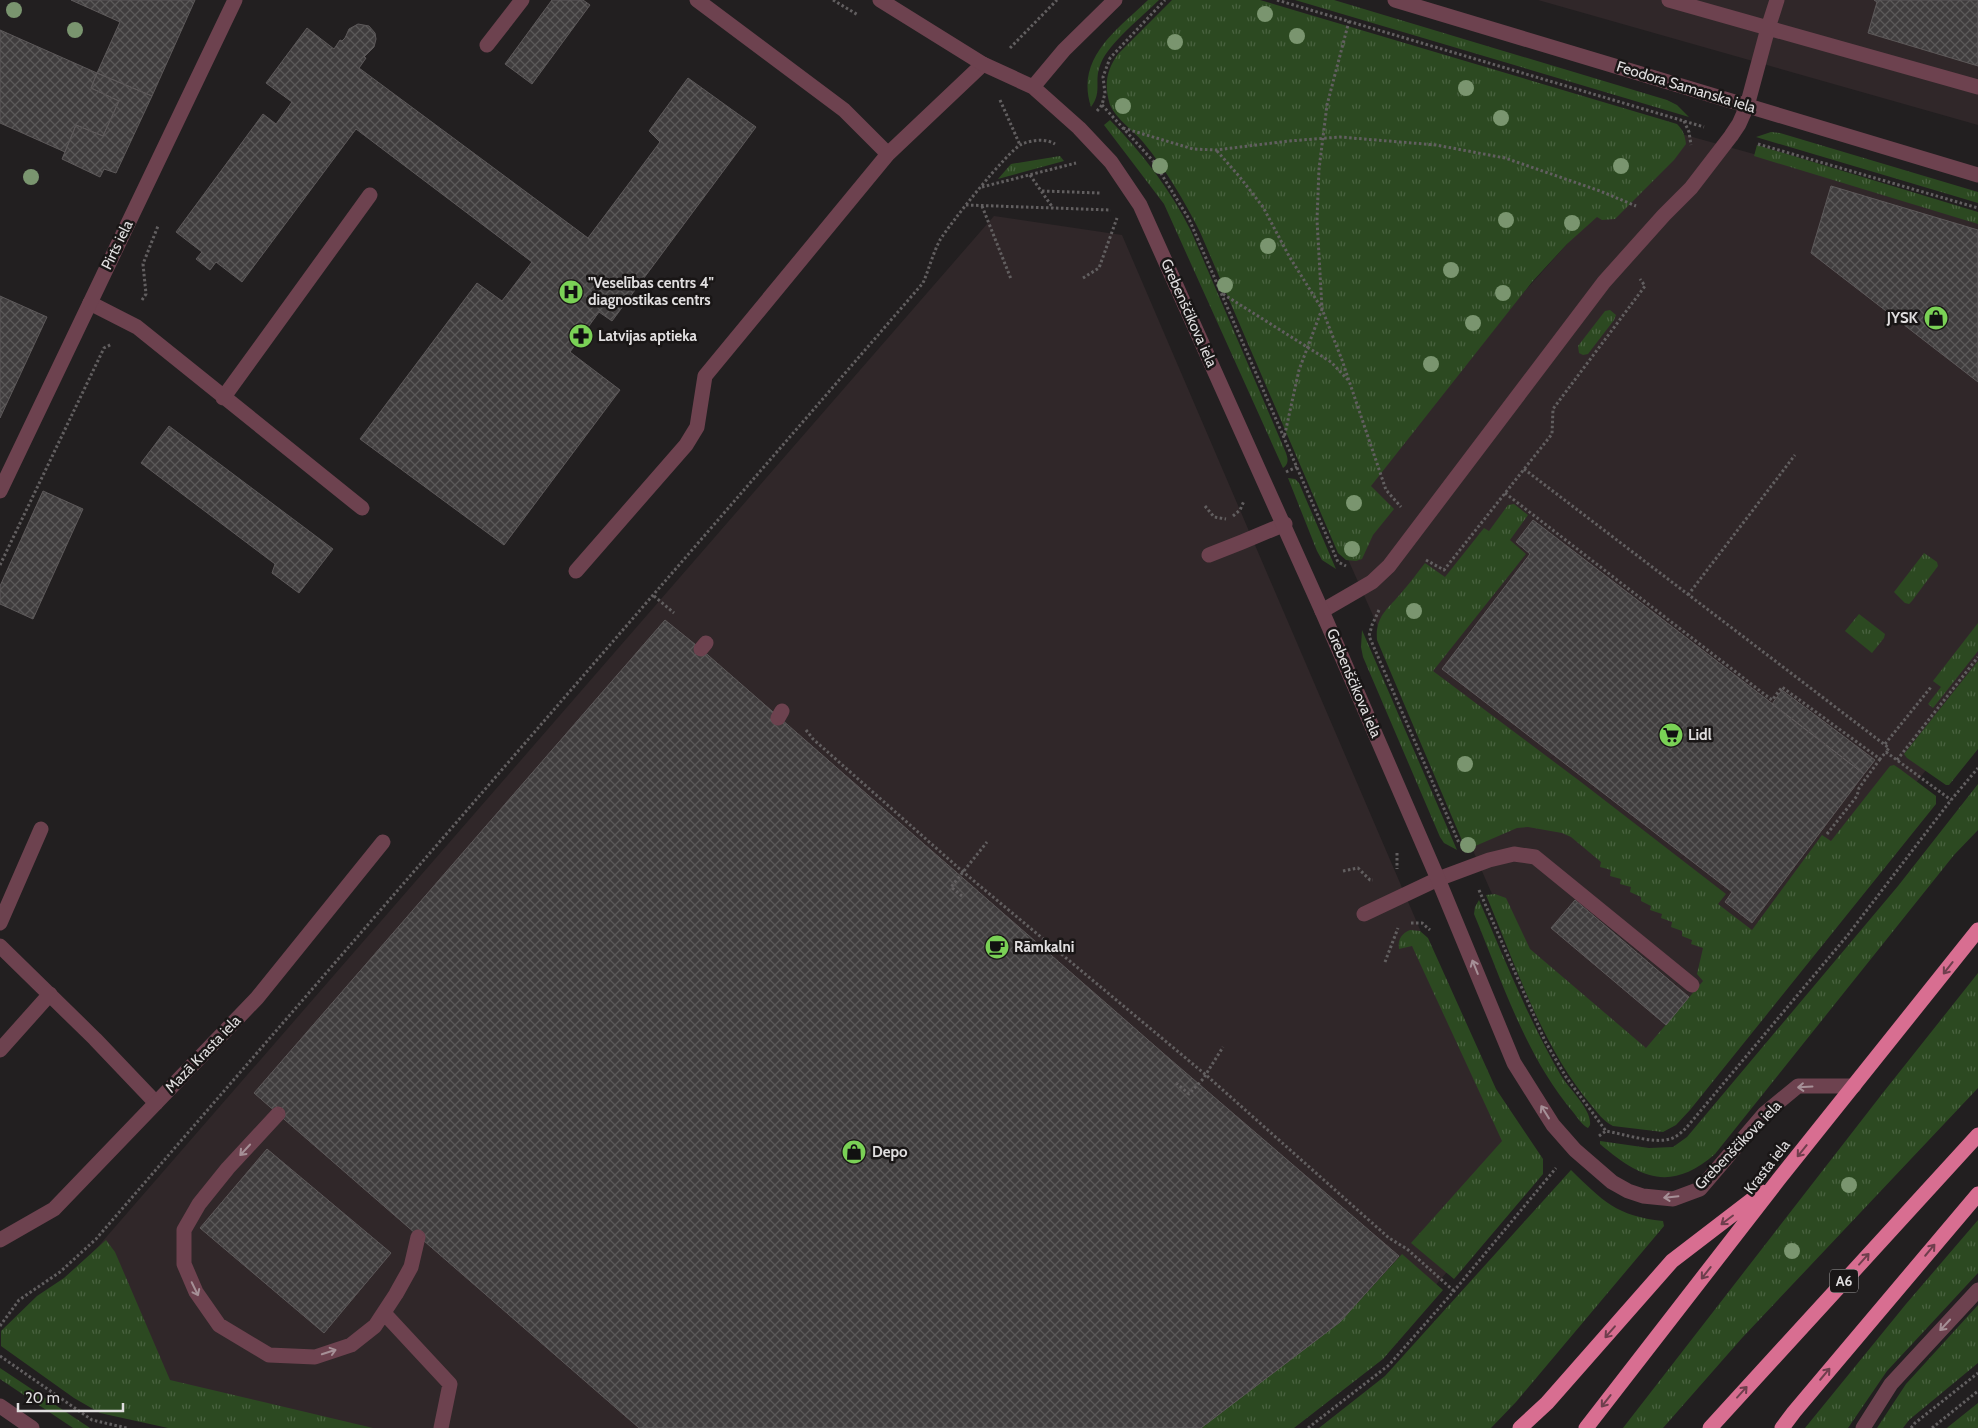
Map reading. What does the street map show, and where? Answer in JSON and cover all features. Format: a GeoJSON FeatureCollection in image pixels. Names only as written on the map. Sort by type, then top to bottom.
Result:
{"type":"FeatureCollection","features":[{"type":"Feature","properties":{"kind":"highway","name":"Krasta iela"},"geometry":{"type":"LineString","coordinates":[[1586,1428],[1779,1179],[1978,930]]}},
{"type":"Feature","properties":{"kind":"highway","name":"A6"},"geometry":{"type":"LineString","coordinates":[[1710,1428],[1978,1135]]}},
{"type":"Feature","properties":{"kind":"highway"},"geometry":{"type":"LineString","coordinates":[[1520,1428],[1547,1403],[1672,1262],[1779,1179]]}},
{"type":"Feature","properties":{"kind":"highway"},"geometry":{"type":"LineString","coordinates":[[1782,1428],[1978,1194]]}},
{"type":"Feature","properties":{"kind":"street","name":"Pirts iela"},"geometry":{"type":"LineString","coordinates":[[0,491],[236,0]]}},
{"type":"Feature","properties":{"kind":"street"},"geometry":{"type":"LineString","coordinates":[[487,45],[522,0]]}},
{"type":"Feature","properties":{"kind":"street"},"geometry":{"type":"LineString","coordinates":[[697,0],[844,110],[888,154]]}},
{"type":"Feature","properties":{"kind":"street","name":"Grebenščikova iela"},"geometry":{"type":"LineString","coordinates":[[880,0],[983,64],[1033,87],[1079,128],[1111,162],[1140,205],[1322,611],[1438,879],[1514,1063],[1553,1125],[1575,1150],[1612,1182],[1628,1191],[1643,1196],[1673,1199],[1700,1189],[1764,1114],[1798,1086],[1854,1086]]}},
{"type":"Feature","properties":{"kind":"street"},"geometry":{"type":"LineString","coordinates":[[1033,87],[1064,50],[1115,0]]}},
{"type":"Feature","properties":{"kind":"street","name":"Feodora Samanska iela"},"geometry":{"type":"LineString","coordinates":[[1394,0],[1978,175]]}},
{"type":"Feature","properties":{"kind":"street"},"geometry":{"type":"LineString","coordinates":[[1669,0],[1978,87]]}},
{"type":"Feature","properties":{"kind":"street"},"geometry":{"type":"LineString","coordinates":[[1322,611],[1372,582],[1389,566],[1604,282],[1664,215],[1692,188],[1732,136],[1747,106],[1777,0]]}},
{"type":"Feature","properties":{"kind":"street"},"geometry":{"type":"LineString","coordinates":[[576,571],[686,446],[697,427],[705,376],[888,154],[983,64]]}},
{"type":"Feature","properties":{"kind":"street"},"geometry":{"type":"LineString","coordinates":[[223,398],[370,195]]}},
{"type":"Feature","properties":{"kind":"street"},"geometry":{"type":"LineString","coordinates":[[90,303],[137,327],[362,508]]}},
{"type":"Feature","properties":{"kind":"street"},"geometry":{"type":"LineString","coordinates":[[1209,555],[1284,524]]}},
{"type":"Feature","properties":{"kind":"street"},"geometry":{"type":"LineString","coordinates":[[0,923],[41,829]]}},
{"type":"Feature","properties":{"kind":"street","name":"Mazā Krasta iela"},"geometry":{"type":"LineString","coordinates":[[0,1240],[54,1209],[257,998],[383,842]]}},
{"type":"Feature","properties":{"kind":"street"},"geometry":{"type":"LineString","coordinates":[[1364,914],[1438,879],[1489,860],[1514,854],[1535,857],[1692,985]]}},
{"type":"Feature","properties":{"kind":"street"},"geometry":{"type":"LineString","coordinates":[[0,946],[156,1102]]}},
{"type":"Feature","properties":{"kind":"street"},"geometry":{"type":"LineString","coordinates":[[0,1050],[50,994]]}},
{"type":"Feature","properties":{"kind":"street"},"geometry":{"type":"LineString","coordinates":[[278,1114],[198,1204],[184,1230],[184,1264],[196,1292],[219,1325],[270,1355],[315,1357],[351,1345],[375,1326],[384,1313],[411,1268],[418,1237]]}},
{"type":"Feature","properties":{"kind":"street"},"geometry":{"type":"LineString","coordinates":[[1863,1428],[1891,1384],[1978,1290]]}},
{"type":"Feature","properties":{"kind":"street"},"geometry":{"type":"LineString","coordinates":[[384,1313],[450,1384],[441,1428]]}},
{"type":"Feature","properties":{"kind":"street"},"geometry":{"type":"LineString","coordinates":[[0,1406],[32,1428]]}},
{"type":"Feature","properties":{"kind":"path"},"geometry":{"type":"LineString","coordinates":[[1020,145],[983,64],[1011,47],[1057,0]]}},
{"type":"Feature","properties":{"kind":"path"},"geometry":{"type":"LineString","coordinates":[[1098,110],[1102,105],[1105,93],[1103,77],[1110,58],[1165,0]]}},
{"type":"Feature","properties":{"kind":"path"},"geometry":{"type":"LineString","coordinates":[[1277,0],[1978,208]]}},
{"type":"Feature","properties":{"kind":"path"},"geometry":{"type":"LineString","coordinates":[[1284,438],[1299,370],[1322,309],[1317,220],[1323,139],[1327,106],[1350,21]]}},
{"type":"Feature","properties":{"kind":"path"},"geometry":{"type":"LineString","coordinates":[[1102,105],[1154,162],[1189,219],[1338,562]]}},
{"type":"Feature","properties":{"kind":"path"},"geometry":{"type":"LineString","coordinates":[[1684,121],[1689,132],[1691,146],[1688,153]]}},
{"type":"Feature","properties":{"kind":"path"},"geometry":{"type":"LineString","coordinates":[[1122,128],[1193,149],[1216,150],[1340,137],[1397,141],[1470,150],[1505,158],[1550,173],[1636,206]]}},
{"type":"Feature","properties":{"kind":"path"},"geometry":{"type":"LineString","coordinates":[[0,1326],[19,1300],[60,1272],[96,1239],[654,596],[923,283],[941,240],[981,187],[1020,145],[1037,140],[1049,140],[1060,146]]}},
{"type":"Feature","properties":{"kind":"path"},"geometry":{"type":"LineString","coordinates":[[1216,150],[1239,176],[1263,208],[1289,256],[1322,309],[1350,382],[1386,490]]}},
{"type":"Feature","properties":{"kind":"path"},"geometry":{"type":"LineString","coordinates":[[1070,157],[1081,169]]}},
{"type":"Feature","properties":{"kind":"path"},"geometry":{"type":"LineString","coordinates":[[981,187],[1076,163]]}},
{"type":"Feature","properties":{"kind":"path"},"geometry":{"type":"LineString","coordinates":[[1030,175],[1054,208]]}},
{"type":"Feature","properties":{"kind":"path"},"geometry":{"type":"LineString","coordinates":[[1042,191],[1103,193],[1098,187]]}},
{"type":"Feature","properties":{"kind":"path"},"geometry":{"type":"LineString","coordinates":[[1629,213],[1640,202]]}},
{"type":"Feature","properties":{"kind":"path"},"geometry":{"type":"LineString","coordinates":[[966,206],[1119,210],[1098,268],[1083,278]]}},
{"type":"Feature","properties":{"kind":"path"},"geometry":{"type":"LineString","coordinates":[[982,206],[1010,279]]}},
{"type":"Feature","properties":{"kind":"path"},"geometry":{"type":"LineString","coordinates":[[0,565],[104,348],[118,339],[146,294],[143,264],[160,221]]}},
{"type":"Feature","properties":{"kind":"path"},"geometry":{"type":"LineString","coordinates":[[1422,557],[1444,570],[1552,434],[1553,409],[1644,286]]}},
{"type":"Feature","properties":{"kind":"path"},"geometry":{"type":"LineString","coordinates":[[1222,294],[1331,362],[1350,382]]}},
{"type":"Feature","properties":{"kind":"path"},"geometry":{"type":"LineString","coordinates":[[1688,594],[1795,455]]}},
{"type":"Feature","properties":{"kind":"path"},"geometry":{"type":"LineString","coordinates":[[1524,468],[1889,748],[1859,788],[1857,796],[1827,834]]}},
{"type":"Feature","properties":{"kind":"path"},"geometry":{"type":"LineString","coordinates":[[1505,493],[1772,700],[1782,687],[1880,760]]}},
{"type":"Feature","properties":{"kind":"path"},"geometry":{"type":"LineString","coordinates":[[654,596],[674,613]]}},
{"type":"Feature","properties":{"kind":"path"},"geometry":{"type":"LineString","coordinates":[[1369,636],[1376,613],[1383,606]]}},
{"type":"Feature","properties":{"kind":"path"},"geometry":{"type":"LineString","coordinates":[[1897,760],[1978,657]]}},
{"type":"Feature","properties":{"kind":"path"},"geometry":{"type":"LineString","coordinates":[[1885,744],[1931,687]]}},
{"type":"Feature","properties":{"kind":"path"},"geometry":{"type":"LineString","coordinates":[[806,730],[812,739],[962,871],[1206,1075],[1389,1238],[1407,1249],[1454,1291]]}},
{"type":"Feature","properties":{"kind":"path"},"geometry":{"type":"LineString","coordinates":[[1886,752],[1951,800]]}},
{"type":"Feature","properties":{"kind":"path"},"geometry":{"type":"LineString","coordinates":[[1308,1428],[1389,1365],[1454,1291],[1557,1167],[1575,1150],[1606,1131],[1655,1140],[1672,1139],[1679,1134],[1847,936],[1951,800],[1978,768]]}},
{"type":"Feature","properties":{"kind":"path"},"geometry":{"type":"LineString","coordinates":[[962,896],[951,887],[987,842]]}},
{"type":"Feature","properties":{"kind":"path"},"geometry":{"type":"LineString","coordinates":[[1392,875],[1397,869],[1397,846]]}},
{"type":"Feature","properties":{"kind":"path"},"geometry":{"type":"LineString","coordinates":[[1344,871],[1358,868],[1370,880],[1378,880]]}},
{"type":"Feature","properties":{"kind":"path"},"geometry":{"type":"LineString","coordinates":[[1176,1083],[1189,1094],[1206,1075],[1223,1047]]}},
{"type":"Feature","properties":{"kind":"path"},"geometry":{"type":"LineString","coordinates":[[0,1356],[92,1420],[128,1428]]}},
{"type":"Feature","properties":{"kind":"path"},"geometry":{"type":"LineString","coordinates":[[1911,1428],[1978,1373]]}},
{"type":"Feature","properties":{"kind":"path"},"geometry":{"type":"LineString","coordinates":[[1932,1428],[1978,1391]]}},
{"type":"Feature","properties":{"kind":"shaded area"},"geometry":{"type":"Polygon","coordinates":[[[1538,0],[1978,0],[1978,125],[1538,0]]]}},
{"type":"Feature","properties":{"kind":"shaded area"},"geometry":{"type":"Polygon","coordinates":[[[1660,128],[1978,216],[1978,704],[1771,967],[1651,1071],[1522,963],[1327,512],[1567,244],[1660,128]]]}},
{"type":"Feature","properties":{"kind":"shaded area"},"geometry":{"type":"Polygon","coordinates":[[[994,216],[1122,235],[1527,1179],[1378,1352],[1280,1428],[183,1428],[82,1265],[994,216]]]}},
{"type":"Feature","properties":{"kind":"green space"},"geometry":{"type":"Polygon","coordinates":[[[1148,0],[1159,0],[1119,38],[1105,55],[1099,69],[1095,101],[1091,107],[1088,90],[1089,74],[1094,60],[1112,34],[1148,0]]]}},
{"type":"Feature","properties":{"kind":"green space"},"geometry":{"type":"Polygon","coordinates":[[[1172,0],[1260,0],[1677,124],[1684,135],[1686,144],[1674,160],[1615,219],[1602,220],[1597,217],[1567,244],[1532,282],[1371,486],[1394,509],[1373,535],[1362,559],[1356,561],[1346,560],[1338,553],[1200,232],[1167,174],[1143,142],[1116,115],[1110,105],[1107,78],[1114,60],[1172,0]]]}},
{"type":"Feature","properties":{"kind":"green space"},"geometry":{"type":"Polygon","coordinates":[[[1295,0],[1334,0],[1667,100],[1677,105],[1689,117],[1295,0]]]}},
{"type":"Feature","properties":{"kind":"green space"},"geometry":{"type":"Polygon","coordinates":[[[1110,120],[1155,172],[1191,231],[1286,453],[1288,461],[1283,468],[1164,204],[1104,125],[1110,120]]]}},
{"type":"Feature","properties":{"kind":"green space"},"geometry":{"type":"Polygon","coordinates":[[[1771,132],[1780,133],[1978,192],[1978,203],[1756,137],[1771,132]]]}},
{"type":"Feature","properties":{"kind":"green space"},"geometry":{"type":"Polygon","coordinates":[[[1757,145],[1978,212],[1978,224],[1754,156],[1757,145]]]}},
{"type":"Feature","properties":{"kind":"green space"},"geometry":{"type":"Polygon","coordinates":[[[1060,156],[1064,161],[998,179],[1011,164],[1060,156]]]}},
{"type":"Feature","properties":{"kind":"green space"},"geometry":{"type":"Polygon","coordinates":[[[1610,310],[1616,315],[1614,320],[1588,354],[1583,355],[1579,353],[1578,346],[1605,311],[1610,310]]]}},
{"type":"Feature","properties":{"kind":"green space"},"geometry":{"type":"Polygon","coordinates":[[[1288,478],[1295,479],[1299,483],[1336,569],[1322,560],[1317,551],[1288,478]]]}},
{"type":"Feature","properties":{"kind":"green space"},"geometry":{"type":"Polygon","coordinates":[[[1514,504],[1528,515],[1510,540],[1526,554],[1433,671],[1726,894],[1718,904],[1752,930],[1822,835],[1831,841],[1890,766],[1894,765],[1936,796],[1936,804],[1690,1110],[1676,1125],[1663,1132],[1613,1126],[1601,1117],[1573,1082],[1531,1004],[1486,895],[1495,894],[1506,898],[1530,949],[1646,1048],[1703,981],[1697,974],[1703,948],[1691,944],[1692,940],[1682,936],[1682,931],[1671,927],[1672,922],[1661,918],[1662,914],[1650,910],[1651,906],[1641,901],[1641,897],[1630,892],[1631,887],[1620,884],[1621,879],[1610,876],[1611,870],[1600,867],[1601,862],[1571,837],[1562,833],[1528,827],[1517,828],[1466,850],[1377,640],[1380,619],[1425,563],[1445,577],[1484,528],[1489,531],[1508,505],[1514,504]]]}},
{"type":"Feature","properties":{"kind":"green space"},"geometry":{"type":"Polygon","coordinates":[[[1924,553],[1937,562],[1938,566],[1912,601],[1909,604],[1905,603],[1894,592],[1924,553]]]}},
{"type":"Feature","properties":{"kind":"green space"},"geometry":{"type":"Polygon","coordinates":[[[1859,614],[1885,634],[1872,653],[1845,631],[1859,614]]]}},
{"type":"Feature","properties":{"kind":"green space"},"geometry":{"type":"Polygon","coordinates":[[[1978,623],[1978,651],[1933,708],[1928,704],[1941,687],[1933,681],[1978,623]]]}},
{"type":"Feature","properties":{"kind":"green space"},"geometry":{"type":"Polygon","coordinates":[[[1362,630],[1457,850],[1444,843],[1440,837],[1363,657],[1361,647],[1362,630]]]}},
{"type":"Feature","properties":{"kind":"green space"},"geometry":{"type":"Polygon","coordinates":[[[1978,661],[1978,749],[1949,785],[1946,785],[1904,754],[1978,661]]]}},
{"type":"Feature","properties":{"kind":"green space"},"geometry":{"type":"Polygon","coordinates":[[[1978,784],[1978,830],[1954,855],[1715,1154],[1684,1174],[1669,1177],[1656,1176],[1642,1172],[1629,1165],[1600,1144],[1600,1141],[1649,1148],[1673,1147],[1687,1137],[1898,886],[1978,784]]]}},
{"type":"Feature","properties":{"kind":"green space"},"geometry":{"type":"Polygon","coordinates":[[[1479,900],[1537,1031],[1560,1074],[1587,1112],[1590,1119],[1588,1128],[1580,1121],[1556,1090],[1541,1066],[1516,1017],[1474,914],[1479,900]]]}},
{"type":"Feature","properties":{"kind":"green space"},"geometry":{"type":"Polygon","coordinates":[[[1410,930],[1420,931],[1428,938],[1496,1089],[1543,1159],[1543,1174],[1454,1279],[1411,1243],[1502,1141],[1412,946],[1399,949],[1401,937],[1410,930]]]}},
{"type":"Feature","properties":{"kind":"green space"},"geometry":{"type":"Polygon","coordinates":[[[1978,973],[1978,1088],[1742,1338],[1663,1428],[1623,1428],[1882,1094],[1978,973]]]}},
{"type":"Feature","properties":{"kind":"green space"},"geometry":{"type":"Polygon","coordinates":[[[1571,1170],[1611,1205],[1633,1215],[1663,1221],[1664,1226],[1516,1402],[1491,1428],[1319,1428],[1385,1376],[1571,1170]]]}},
{"type":"Feature","properties":{"kind":"green space"},"geometry":{"type":"Polygon","coordinates":[[[1978,1220],[1978,1273],[1887,1371],[1848,1428],[1805,1428],[1906,1304],[1978,1220]]]}},
{"type":"Feature","properties":{"kind":"green space"},"geometry":{"type":"Polygon","coordinates":[[[106,1240],[115,1252],[170,1380],[373,1428],[168,1428],[100,1413],[74,1398],[1,1346],[1,1331],[37,1296],[64,1278],[106,1240]]]}},
{"type":"Feature","properties":{"kind":"green space"},"geometry":{"type":"Polygon","coordinates":[[[1402,1254],[1443,1290],[1383,1359],[1294,1428],[1201,1428],[1340,1322],[1402,1254]]]}},
{"type":"Feature","properties":{"kind":"green space"},"geometry":{"type":"Polygon","coordinates":[[[1978,1305],[1978,1363],[1909,1420],[1903,1428],[1877,1428],[1906,1384],[1978,1305]]]}},
{"type":"Feature","properties":{"kind":"green space"},"geometry":{"type":"Polygon","coordinates":[[[0,1368],[90,1428],[73,1428],[0,1379],[0,1368]]]}},
{"type":"Feature","properties":{"kind":"green space"},"geometry":{"type":"Polygon","coordinates":[[[1978,1403],[1978,1428],[1947,1428],[1948,1427],[1978,1403]]]}},
{"type":"Feature","properties":{"kind":"building"},"geometry":{"type":"Polygon","coordinates":[[[71,0],[195,0],[152,96],[97,73],[120,22],[71,0]]]}},
{"type":"Feature","properties":{"kind":"building"},"geometry":{"type":"Polygon","coordinates":[[[552,0],[583,0],[590,5],[532,84],[505,64],[552,0]]]}},
{"type":"Feature","properties":{"kind":"building"},"geometry":{"type":"Polygon","coordinates":[[[1874,0],[1978,0],[1978,66],[1868,33],[1877,2],[1874,0]]]}},
{"type":"Feature","properties":{"kind":"building","name":"\"Veselības centrs 4\" diagnostikas centrs"},"geometry":{"type":"Polygon","coordinates":[[[358,24],[369,26],[375,33],[376,39],[374,47],[364,57],[366,58],[359,68],[588,238],[660,142],[649,131],[688,78],[756,127],[612,321],[599,312],[570,352],[620,390],[504,545],[360,439],[477,283],[502,301],[532,262],[356,129],[242,282],[216,262],[210,270],[196,259],[202,252],[176,232],[263,114],[276,124],[292,102],[266,83],[307,28],[334,49],[340,40],[342,41],[345,38],[349,29],[358,24]]]}},
{"type":"Feature","properties":{"kind":"building"},"geometry":{"type":"Polygon","coordinates":[[[0,30],[97,73],[91,88],[119,101],[103,136],[76,125],[65,152],[0,123],[0,30]]]}},
{"type":"Feature","properties":{"kind":"building"},"geometry":{"type":"Polygon","coordinates":[[[97,73],[152,96],[116,173],[104,169],[100,177],[62,159],[76,125],[103,136],[119,101],[91,88],[97,73]]]}},
{"type":"Feature","properties":{"kind":"building","name":"JYSK"},"geometry":{"type":"Polygon","coordinates":[[[1831,186],[1978,230],[1978,382],[1811,253],[1831,186]]]}},
{"type":"Feature","properties":{"kind":"building"},"geometry":{"type":"Polygon","coordinates":[[[0,296],[47,317],[0,418],[0,296]]]}},
{"type":"Feature","properties":{"kind":"building"},"geometry":{"type":"Polygon","coordinates":[[[169,426],[333,549],[299,593],[272,573],[275,564],[141,463],[169,426]]]}},
{"type":"Feature","properties":{"kind":"building"},"geometry":{"type":"Polygon","coordinates":[[[43,491],[83,509],[33,619],[0,604],[0,586],[43,491]]]}},
{"type":"Feature","properties":{"kind":"building","name":"Lidl"},"geometry":{"type":"Polygon","coordinates":[[[1533,520],[1864,774],[1752,923],[1725,902],[1732,892],[1442,669],[1530,554],[1516,542],[1533,520]]]}},
{"type":"Feature","properties":{"kind":"building"},"geometry":{"type":"Polygon","coordinates":[[[665,620],[701,649],[1171,1060],[1399,1256],[1340,1322],[1201,1428],[639,1428],[254,1093],[665,620]]]}},
{"type":"Feature","properties":{"kind":"building"},"geometry":{"type":"Polygon","coordinates":[[[1782,690],[1875,760],[1864,774],[1772,704],[1782,690]]]}},
{"type":"Feature","properties":{"kind":"building"},"geometry":{"type":"Polygon","coordinates":[[[1575,900],[1689,997],[1666,1025],[1551,928],[1575,900]]]}},
{"type":"Feature","properties":{"kind":"building"},"geometry":{"type":"Polygon","coordinates":[[[267,1149],[391,1253],[324,1333],[200,1228],[267,1149]]]}},
{"type":"Feature","properties":{"kind":"place","name":"\"Veselības centrs 4\" diagnostikas centrs"},"geometry":{"type":"Point","coordinates":[571,292]}},
{"type":"Feature","properties":{"kind":"place","name":"JYSK"},"geometry":{"type":"Point","coordinates":[1936,318]}},
{"type":"Feature","properties":{"kind":"place","name":"Latvijas aptieka"},"geometry":{"type":"Point","coordinates":[581,336]}},
{"type":"Feature","properties":{"kind":"place","name":"Lidl"},"geometry":{"type":"Point","coordinates":[1671,735]}},
{"type":"Feature","properties":{"kind":"place","name":"Rāmkalni"},"geometry":{"type":"Point","coordinates":[997,947]}},
{"type":"Feature","properties":{"kind":"place","name":"Depo"},"geometry":{"type":"Point","coordinates":[854,1152]}}]}
